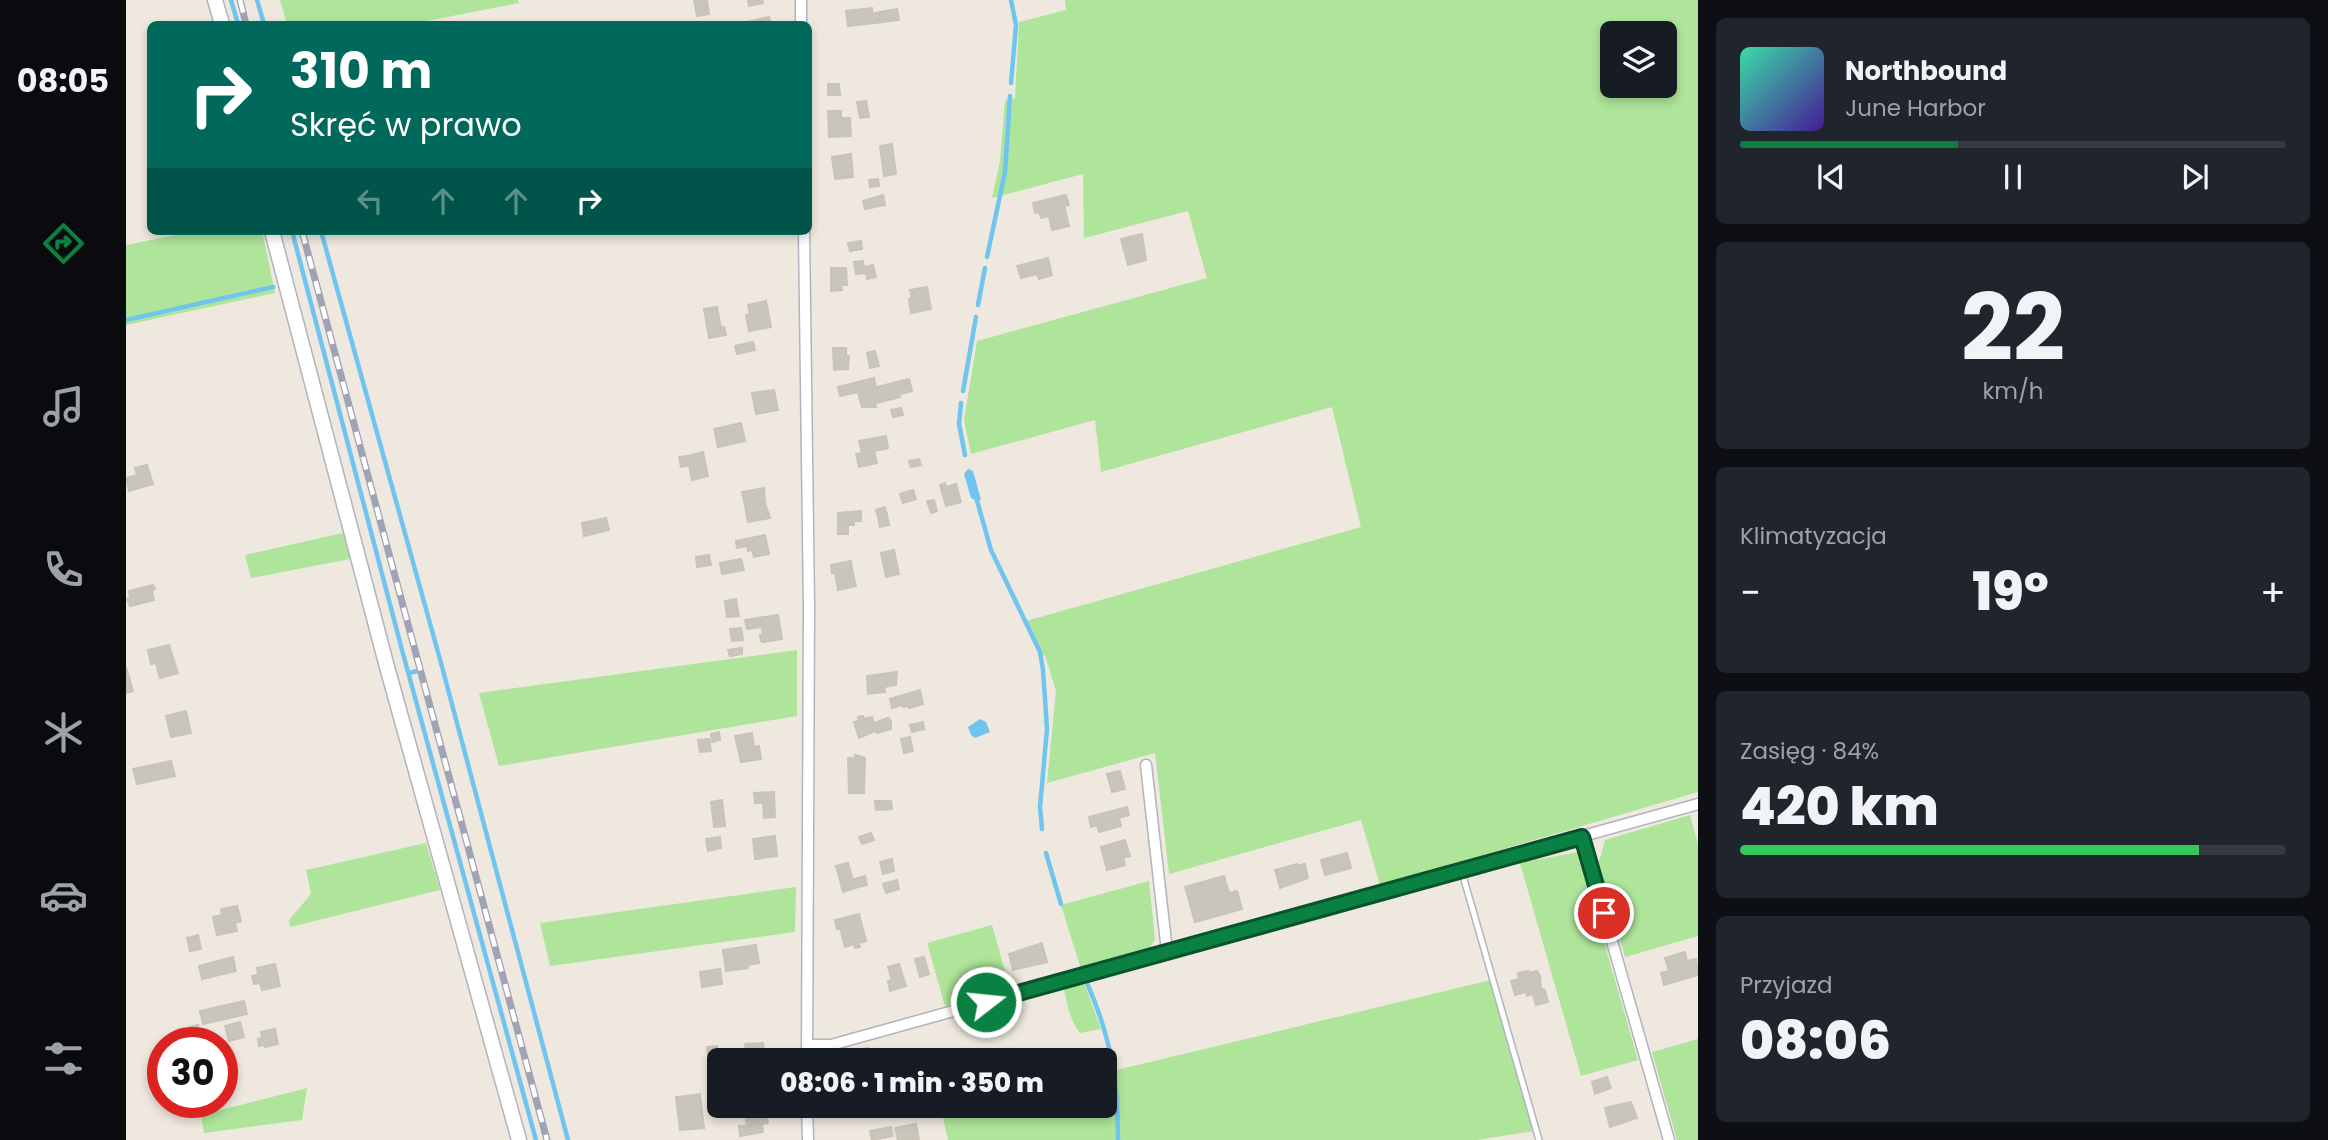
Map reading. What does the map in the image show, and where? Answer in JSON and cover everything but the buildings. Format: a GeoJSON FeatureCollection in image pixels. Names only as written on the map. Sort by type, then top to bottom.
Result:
{"type":"FeatureCollection","features":[{"type":"Feature","properties":{"kind":"street"},"geometry":{"type":"LineString","coordinates":[[215,0],[221,21]]}},
{"type":"Feature","properties":{"kind":"street"},"geometry":{"type":"LineString","coordinates":[[801,0],[801,21]]}},
{"type":"Feature","properties":{"kind":"street"},"geometry":{"type":"LineString","coordinates":[[273,235],[384,656],[519,1140]]}},
{"type":"Feature","properties":{"kind":"street"},"geometry":{"type":"LineString","coordinates":[[804,235],[809,606],[807,1045],[831,1045],[1698,804]]}},
{"type":"Feature","properties":{"kind":"street"},"geometry":{"type":"LineString","coordinates":[[1146,765],[1167,951]]}},
{"type":"Feature","properties":{"kind":"street"},"geometry":{"type":"LineString","coordinates":[[1582,837],[1669,1140]]}},
{"type":"Feature","properties":{"kind":"street"},"geometry":{"type":"LineString","coordinates":[[807,1118],[807,1140]]}},
{"type":"Feature","properties":{"kind":"lane"},"geometry":{"type":"LineString","coordinates":[[1461,869],[1539,1140]]}},
{"type":"Feature","properties":{"kind":"green space"},"geometry":{"type":"Polygon","coordinates":[[[280,0],[518,0],[519,3],[426,21],[286,21],[280,0]]]}},
{"type":"Feature","properties":{"kind":"green space"},"geometry":{"type":"Polygon","coordinates":[[[1065,0],[1698,0],[1698,792],[1380,885],[1361,820],[1169,874],[1155,753],[1047,783],[1056,691],[1045,655],[1041,656],[1026,621],[1361,527],[1332,407],[1101,472],[1095,420],[971,454],[964,420],[977,341],[1207,278],[1188,211],[1084,238],[1083,174],[992,198],[1000,161],[1005,101],[1015,98],[1019,22],[1066,10],[1065,0]]]}},
{"type":"Feature","properties":{"kind":"green space"},"geometry":{"type":"Polygon","coordinates":[[[176,235],[263,235],[275,293],[126,325],[126,245],[176,235]]]}},
{"type":"Feature","properties":{"kind":"green space"},"geometry":{"type":"Polygon","coordinates":[[[343,533],[350,559],[251,578],[245,555],[343,533]]]}},
{"type":"Feature","properties":{"kind":"green space"},"geometry":{"type":"Polygon","coordinates":[[[797,650],[797,716],[499,766],[479,693],[797,650]]]}},
{"type":"Feature","properties":{"kind":"green space"},"geometry":{"type":"Polygon","coordinates":[[[1690,815],[1698,844],[1698,936],[1625,957],[1599,862],[1605,840],[1690,815]]]}},
{"type":"Feature","properties":{"kind":"green space"},"geometry":{"type":"Polygon","coordinates":[[[426,843],[440,890],[290,927],[289,920],[311,894],[306,870],[426,843]]]}},
{"type":"Feature","properties":{"kind":"green space"},"geometry":{"type":"Polygon","coordinates":[[[1578,852],[1638,1060],[1581,1076],[1520,863],[1578,852]]]}},
{"type":"Feature","properties":{"kind":"green space"},"geometry":{"type":"Polygon","coordinates":[[[1149,881],[1155,939],[1148,951],[1081,969],[1061,905],[1149,881]]]}},
{"type":"Feature","properties":{"kind":"green space"},"geometry":{"type":"Polygon","coordinates":[[[796,887],[795,932],[550,966],[540,923],[796,887]]]}},
{"type":"Feature","properties":{"kind":"green space"},"geometry":{"type":"Polygon","coordinates":[[[992,925],[1010,989],[945,1006],[927,943],[992,925]]]}},
{"type":"Feature","properties":{"kind":"green space"},"geometry":{"type":"Polygon","coordinates":[[[1083,980],[1101,1029],[1080,1033],[1071,1016],[1063,985],[1083,980]]]}},
{"type":"Feature","properties":{"kind":"green space"},"geometry":{"type":"Polygon","coordinates":[[[1491,980],[1534,1131],[1477,1140],[948,1140],[943,1118],[1117,1118],[1117,1070],[1491,980]]]}},
{"type":"Feature","properties":{"kind":"green space"},"geometry":{"type":"Polygon","coordinates":[[[1698,1039],[1698,1140],[1677,1140],[1652,1052],[1698,1039]]]}},
{"type":"Feature","properties":{"kind":"green space"},"geometry":{"type":"Polygon","coordinates":[[[307,1088],[302,1120],[204,1133],[202,1118],[238,1118],[238,1106],[307,1088]]]}},
{"type":"Feature","properties":{"kind":"water"},"geometry":{"type":"Polygon","coordinates":[[[968,469],[973,471],[981,500],[971,498],[964,474],[968,469]]]}},
{"type":"Feature","properties":{"kind":"water"},"geometry":{"type":"Polygon","coordinates":[[[980,719],[986,722],[990,732],[975,738],[968,727],[980,719]]]}},
{"type":"Feature","properties":{"kind":"waterway"},"geometry":{"type":"LineString","coordinates":[[231,0],[237,21]]}},
{"type":"Feature","properties":{"kind":"waterway"},"geometry":{"type":"LineString","coordinates":[[257,0],[263,21]]}},
{"type":"Feature","properties":{"kind":"waterway"},"geometry":{"type":"LineString","coordinates":[[1011,0],[1016,25],[1011,83]]}},
{"type":"Feature","properties":{"kind":"waterway"},"geometry":{"type":"LineString","coordinates":[[987,257],[1005,172],[1010,96]]}},
{"type":"Feature","properties":{"kind":"waterway"},"geometry":{"type":"LineString","coordinates":[[293,235],[402,650],[536,1140]]}},
{"type":"Feature","properties":{"kind":"waterway"},"geometry":{"type":"LineString","coordinates":[[322,235],[441,663],[568,1140]]}},
{"type":"Feature","properties":{"kind":"waterway"},"geometry":{"type":"LineString","coordinates":[[978,305],[985,268]]}},
{"type":"Feature","properties":{"kind":"waterway"},"geometry":{"type":"LineString","coordinates":[[126,320],[273,287]]}},
{"type":"Feature","properties":{"kind":"waterway"},"geometry":{"type":"LineString","coordinates":[[963,391],[976,317]]}},
{"type":"Feature","properties":{"kind":"waterway"},"geometry":{"type":"LineString","coordinates":[[961,403],[959,424],[965,455]]}},
{"type":"Feature","properties":{"kind":"waterway"},"geometry":{"type":"LineString","coordinates":[[976,497],[991,550],[1040,652],[1047,729],[1040,807],[1042,829]]}},
{"type":"Feature","properties":{"kind":"waterway"},"geometry":{"type":"LineString","coordinates":[[409,673],[417,671]]}},
{"type":"Feature","properties":{"kind":"waterway"},"geometry":{"type":"LineString","coordinates":[[1046,853],[1061,904]]}},
{"type":"Feature","properties":{"kind":"waterway"},"geometry":{"type":"LineString","coordinates":[[1087,983],[1102,1022],[1112,1060],[1117,1098],[1118,1140]]}},
{"type":"Feature","properties":{"kind":"railway"},"geometry":{"type":"LineString","coordinates":[[240,0],[245,21]]}},
{"type":"Feature","properties":{"kind":"railway"},"geometry":{"type":"LineString","coordinates":[[303,235],[547,1140]]}},
{"type":"Feature","properties":{"kind":"route"},"geometry":{"type":"LineString","coordinates":[[986,1002],[1582,837],[1604,913]]}}]}
